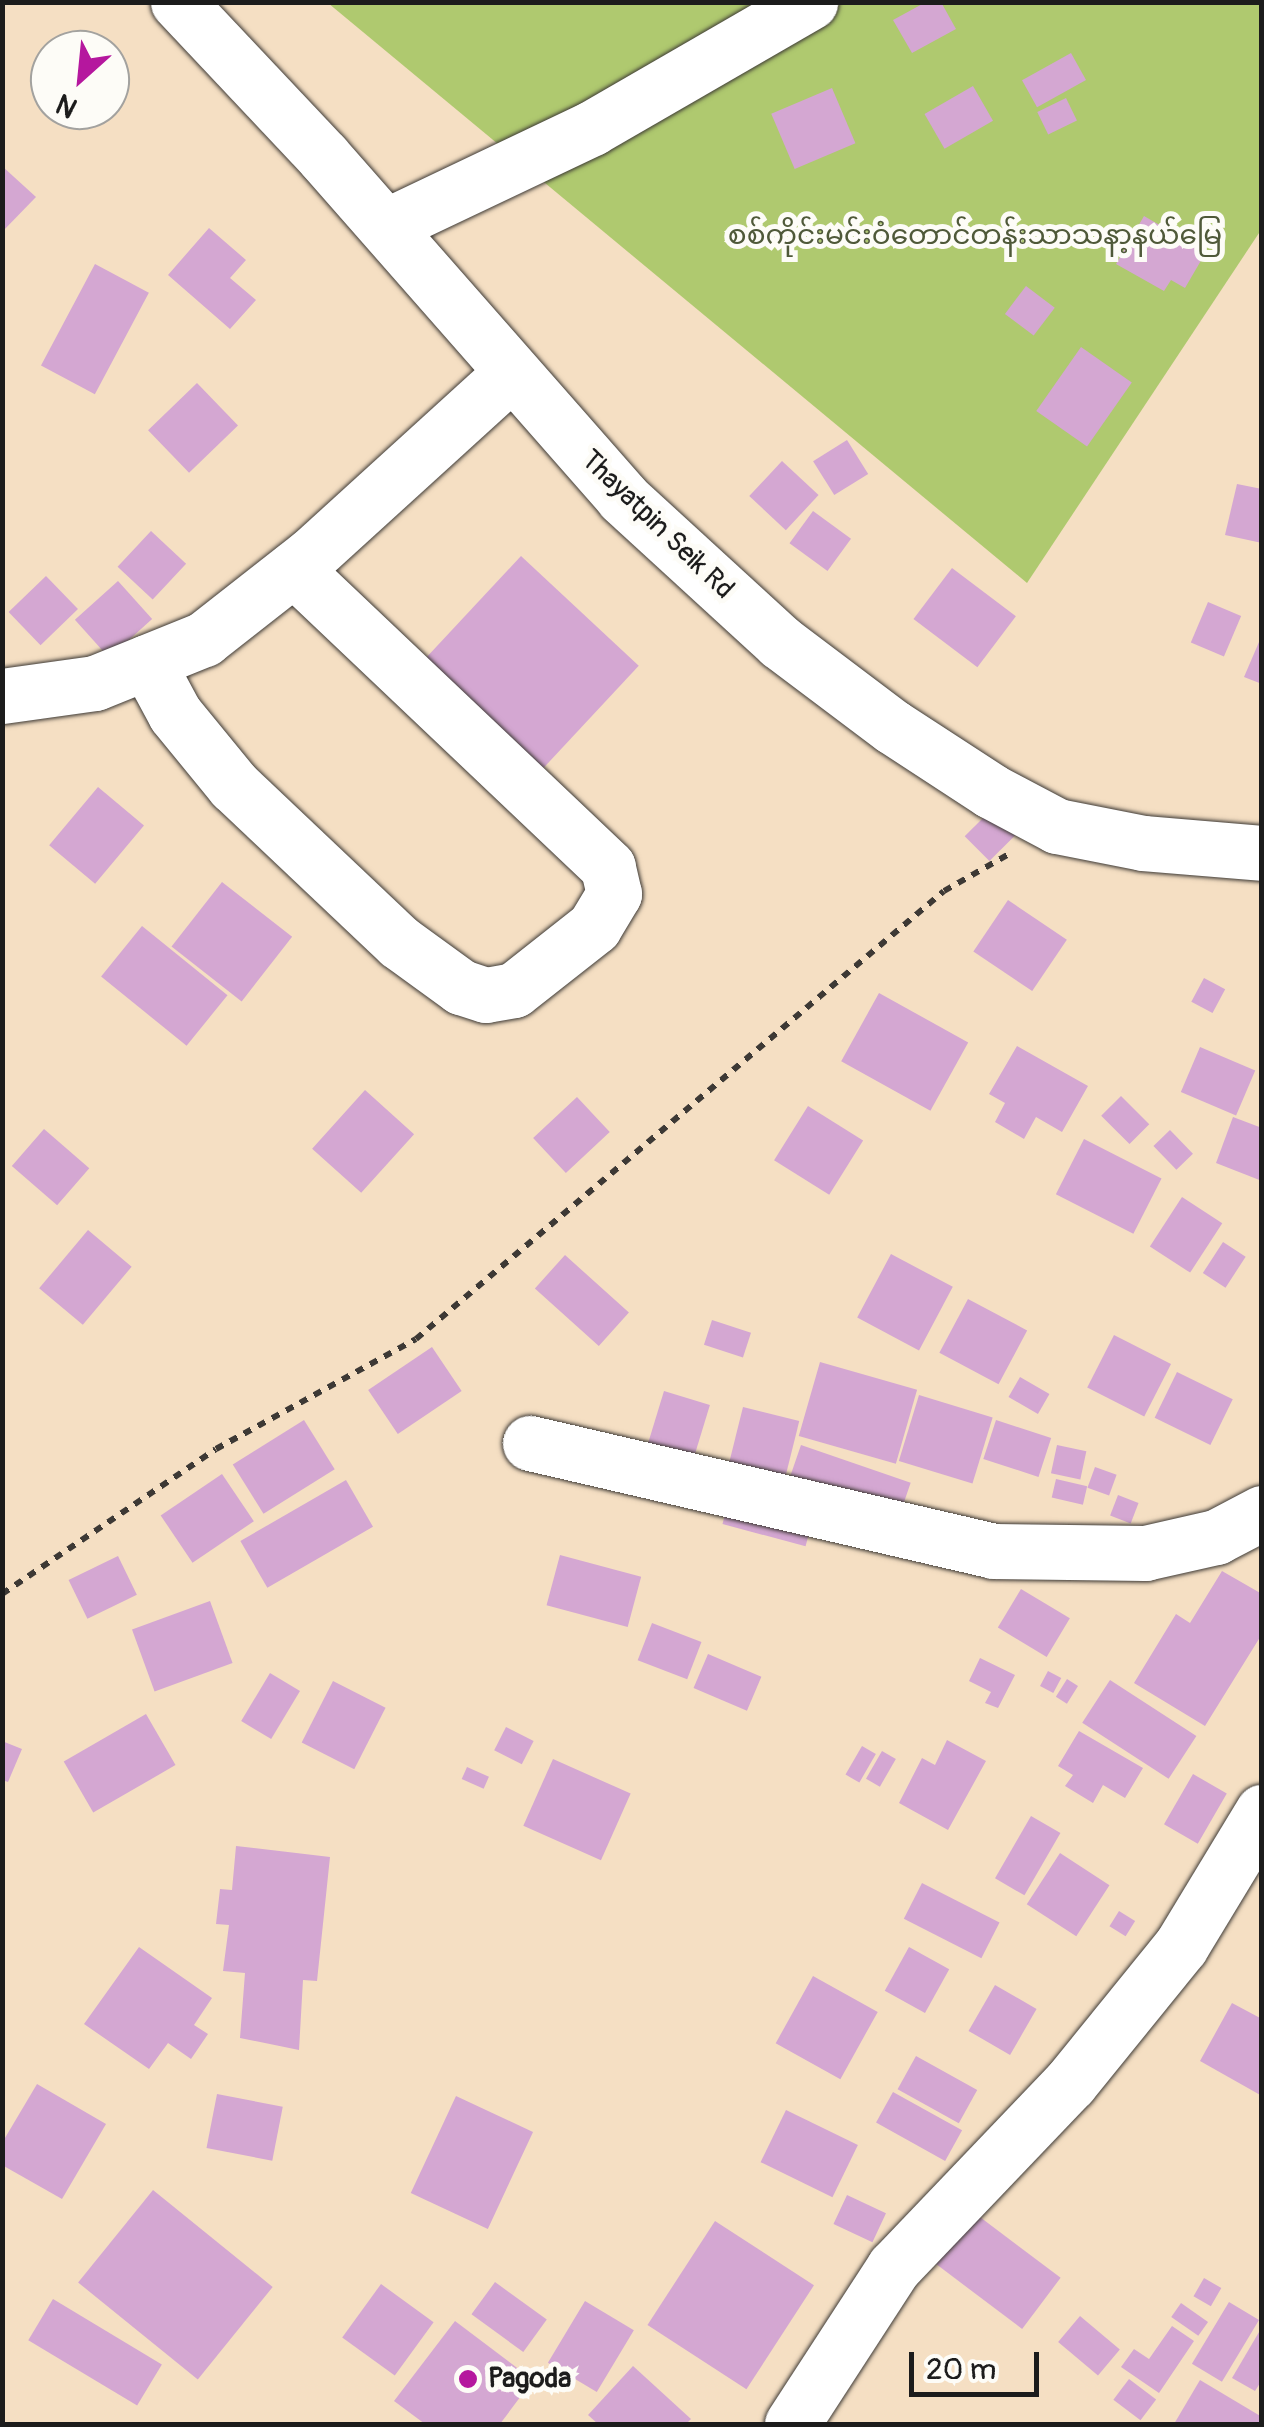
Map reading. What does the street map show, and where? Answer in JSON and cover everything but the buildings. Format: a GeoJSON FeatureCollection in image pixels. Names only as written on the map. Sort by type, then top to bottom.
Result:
{"type":"FeatureCollection","features":[{"type":"Feature","properties":{"kind":"street","name":"Thayatpin Seik Rd"},"geometry":{"type":"LineString","coordinates":[[178,2],[386,226],[510,374],[624,498],[780,642],[893,727],[990,792],[1058,826],[1142,843],[1262,853]]}},
{"type":"Feature","properties":{"kind":"street"},"geometry":{"type":"LineString","coordinates":[[386,226],[592,128],[810,2]]}},
{"type":"Feature","properties":{"kind":"street"},"geometry":{"type":"LineString","coordinates":[[2,696],[95,683],[204,639],[294,569],[510,374]]}},
{"type":"Feature","properties":{"kind":"street"},"geometry":{"type":"LineString","coordinates":[[147,662],[176,714],[234,786],[399,942],[462,987],[486,995],[514,990],[594,928],[614,894],[608,866],[294,569]]}},
{"type":"Feature","properties":{"kind":"street"},"geometry":{"type":"LineString","coordinates":[[530,1443],[993,1551],[1145,1553],[1216,1537],[1262,1513]]}},
{"type":"Feature","properties":{"kind":"street"},"geometry":{"type":"LineString","coordinates":[[792,2424],[894,2267],[1070,2083],[1182,1946],[1262,1812]]}},
{"type":"Feature","properties":{"kind":"path"},"geometry":{"type":"LineString","coordinates":[[2,1594],[216,1449],[416,1339],[944,891],[1058,826]]}},
{"type":"Feature","properties":{"kind":"green space","name":"စစ်ကိုင်းမင်းဝံတောင်တန်းသာသနာ့နယ်မြေ"},"geometry":{"type":"Polygon","coordinates":[[[328,3],[1261,3],[1261,230],[1027,583],[328,3]]]}},
{"type":"Feature","properties":{"kind":"place","name":"Pagoda"},"geometry":{"type":"Point","coordinates":[468,2379]}}]}
